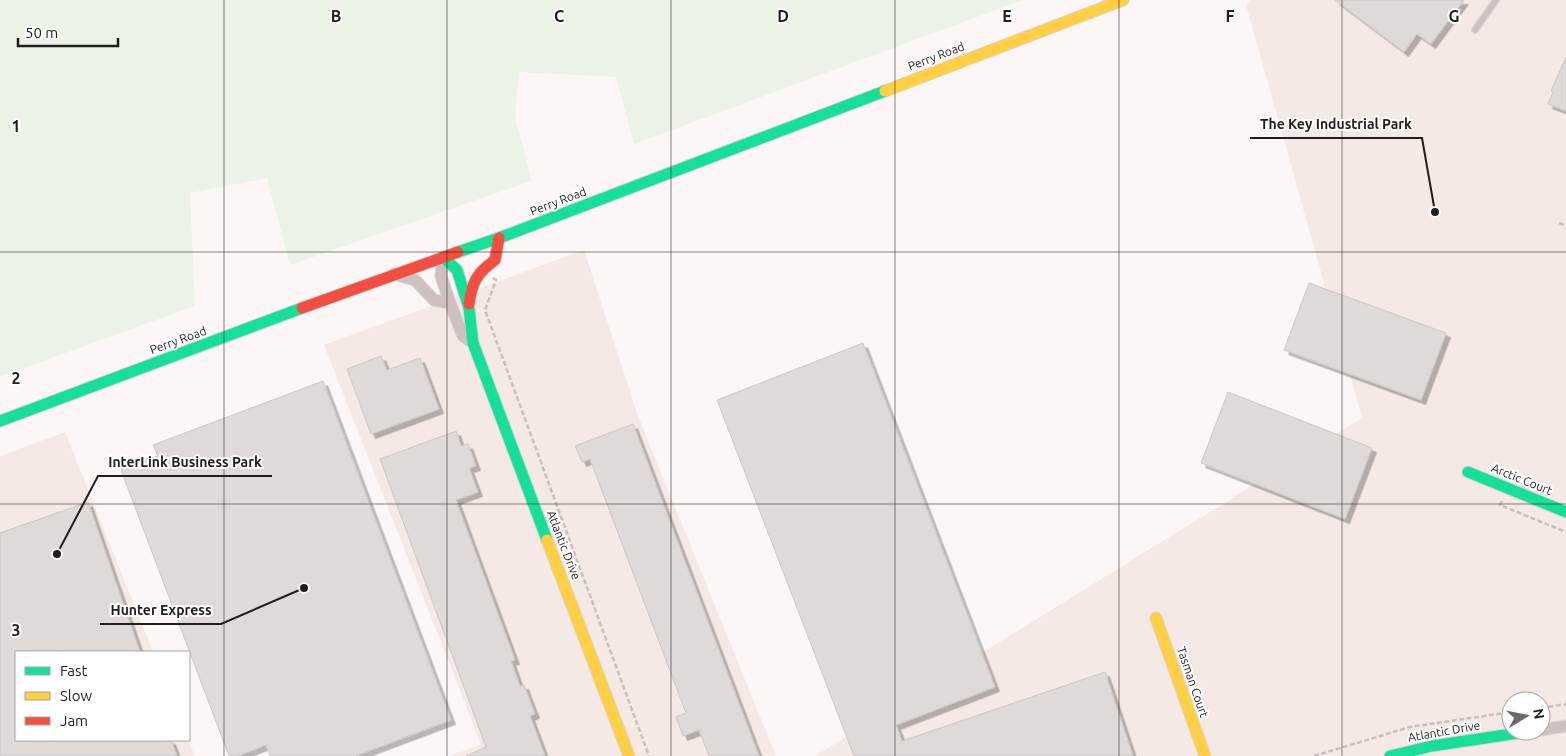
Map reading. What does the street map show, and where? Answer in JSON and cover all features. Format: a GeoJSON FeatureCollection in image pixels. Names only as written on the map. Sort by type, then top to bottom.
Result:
{"type":"FeatureCollection","features":[{"type":"Feature","properties":{"kind":"main road","name":"Perry Road"},"geometry":{"type":"LineString","coordinates":[[0,421],[394,274],[499,238],[1123,0]]}},
{"type":"Feature","properties":{"kind":"main road"},"geometry":{"type":"LineString","coordinates":[[469,308],[472,285],[483,270],[495,260],[499,238]]}},
{"type":"Feature","properties":{"kind":"main road","name":"Atlantic Drive"},"geometry":{"type":"LineString","coordinates":[[443,257],[457,270],[469,308],[473,344],[629,756]]}},
{"type":"Feature","properties":{"kind":"main road","name":"Arctic Court"},"geometry":{"type":"LineString","coordinates":[[1468,472],[1566,512]]}},
{"type":"Feature","properties":{"kind":"main road","name":"Tasman Court"},"geometry":{"type":"LineString","coordinates":[[1156,618],[1205,756]]}},
{"type":"Feature","properties":{"kind":"main road","name":"Atlantic Drive"},"geometry":{"type":"LineString","coordinates":[[1390,756],[1432,746],[1501,736]]}},
{"type":"Feature","properties":{"kind":"street","name":"Atlantic Drive"},"geometry":{"type":"LineString","coordinates":[[443,257],[441,276],[450,303],[463,336],[473,344]]}},
{"type":"Feature","properties":{"kind":"street"},"geometry":{"type":"LineString","coordinates":[[394,274],[415,280],[434,300],[450,303]]}},
{"type":"Feature","properties":{"kind":"street"},"geometry":{"type":"LineString","coordinates":[[1551,728],[1566,726]]}},
{"type":"Feature","properties":{"kind":"lane"},"geometry":{"type":"LineString","coordinates":[[1475,30],[1496,0]]}},
{"type":"Feature","properties":{"kind":"path"},"geometry":{"type":"LineString","coordinates":[[1559,223],[1566,226]]}},
{"type":"Feature","properties":{"kind":"path"},"geometry":{"type":"LineString","coordinates":[[483,270],[496,280],[485,310],[649,756]]}},
{"type":"Feature","properties":{"kind":"path"},"geometry":{"type":"LineString","coordinates":[[1507,488],[1500,505],[1566,532]]}},
{"type":"Feature","properties":{"kind":"path"},"geometry":{"type":"LineString","coordinates":[[1551,706],[1566,704]]}},
{"type":"Feature","properties":{"kind":"path"},"geometry":{"type":"LineString","coordinates":[[1314,756],[1410,727],[1501,713]]}},
{"type":"Feature","properties":{"kind":"shaded area"},"geometry":{"type":"Polygon","coordinates":[[[0,0],[1023,0],[634,144],[616,77],[519,72],[515,119],[531,181],[290,265],[267,178],[190,193],[195,306],[0,376],[0,0]]]}},
{"type":"Feature","properties":{"kind":"shaded area"},"geometry":{"type":"Polygon","coordinates":[[[1250,0],[1566,0],[1566,756],[815,756],[1362,418],[1246,5],[1250,0]]]}},
{"type":"Feature","properties":{"kind":"shaded area"},"geometry":{"type":"Polygon","coordinates":[[[584,250],[638,416],[776,756],[451,756],[481,744],[324,345],[584,250]]]}},
{"type":"Feature","properties":{"kind":"shaded area"},"geometry":{"type":"Polygon","coordinates":[[[65,432],[153,651],[15,651],[15,741],[188,741],[195,756],[0,756],[0,456],[65,432]]]}},
{"type":"Feature","properties":{"kind":"building"},"geometry":{"type":"Polygon","coordinates":[[[1335,0],[1464,0],[1431,44],[1417,34],[1404,52],[1335,0]]]}},
{"type":"Feature","properties":{"kind":"building"},"geometry":{"type":"Polygon","coordinates":[[[1566,57],[1566,111],[1548,104],[1553,92],[1551,91],[1566,57]]]}},
{"type":"Feature","properties":{"kind":"building"},"geometry":{"type":"Polygon","coordinates":[[[1309,283],[1446,333],[1421,400],[1284,350],[1309,283]]]}},
{"type":"Feature","properties":{"kind":"building"},"geometry":{"type":"Polygon","coordinates":[[[863,343],[995,687],[896,725],[902,741],[1105,672],[1133,756],[854,756],[717,400],[863,343]]]}},
{"type":"Feature","properties":{"kind":"building"},"geometry":{"type":"Polygon","coordinates":[[[381,356],[387,370],[420,358],[439,409],[371,434],[347,369],[381,356]]]}},
{"type":"Feature","properties":{"kind":"building"},"geometry":{"type":"Polygon","coordinates":[[[323,381],[451,720],[355,756],[270,756],[266,745],[237,756],[229,756],[121,470],[158,456],[153,445],[323,381]]]}},
{"type":"Feature","properties":{"kind":"building"},"geometry":{"type":"Polygon","coordinates":[[[1228,392],[1372,448],[1345,519],[1201,463],[1228,392]]]}},
{"type":"Feature","properties":{"kind":"building"},"geometry":{"type":"Polygon","coordinates":[[[633,424],[759,756],[709,756],[699,730],[683,736],[676,717],[686,713],[590,459],[582,462],[575,446],[633,424]]]}},
{"type":"Feature","properties":{"kind":"building"},"geometry":{"type":"Polygon","coordinates":[[[456,431],[461,446],[468,444],[476,466],[469,468],[478,492],[456,500],[515,660],[511,661],[520,686],[524,685],[535,714],[530,716],[545,756],[466,756],[486,747],[380,459],[456,431]]]}},
{"type":"Feature","properties":{"kind":"building"},"geometry":{"type":"Polygon","coordinates":[[[88,502],[140,651],[15,651],[15,741],[171,741],[177,756],[0,756],[0,533],[88,502]]]}},
{"type":"Feature","properties":{"kind":"traffic: fast"},"geometry":{"type":"LineString","coordinates":[[458,252],[885,91]]}},
{"type":"Feature","properties":{"kind":"traffic: fast"},"geometry":{"type":"LineString","coordinates":[[443,257],[457,270],[469,308],[473,343],[547,540]]}},
{"type":"Feature","properties":{"kind":"traffic: fast"},"geometry":{"type":"LineString","coordinates":[[0,421],[302,308]]}},
{"type":"Feature","properties":{"kind":"traffic: fast"},"geometry":{"type":"LineString","coordinates":[[1468,472],[1566,512]]}},
{"type":"Feature","properties":{"kind":"traffic: fast"},"geometry":{"type":"LineString","coordinates":[[1390,756],[1432,746],[1501,736]]}},
{"type":"Feature","properties":{"kind":"traffic: slow"},"geometry":{"type":"LineString","coordinates":[[885,91],[1123,0]]}},
{"type":"Feature","properties":{"kind":"traffic: slow"},"geometry":{"type":"LineString","coordinates":[[547,540],[629,756]]}},
{"type":"Feature","properties":{"kind":"traffic: slow"},"geometry":{"type":"LineString","coordinates":[[1156,618],[1205,756]]}},
{"type":"Feature","properties":{"kind":"traffic: jam"},"geometry":{"type":"LineString","coordinates":[[469,304],[476,279],[495,260],[499,238]]}},
{"type":"Feature","properties":{"kind":"traffic: jam"},"geometry":{"type":"LineString","coordinates":[[302,308],[458,252]]}},
{"type":"Feature","properties":{"kind":"place","name":"The Key Industrial Park"},"geometry":{"type":"Point","coordinates":[1435,212]}},
{"type":"Feature","properties":{"kind":"place","name":"InterLink Business Park"},"geometry":{"type":"Point","coordinates":[57,554]}},
{"type":"Feature","properties":{"kind":"place","name":"Hunter Express"},"geometry":{"type":"Point","coordinates":[304,588]}}]}
